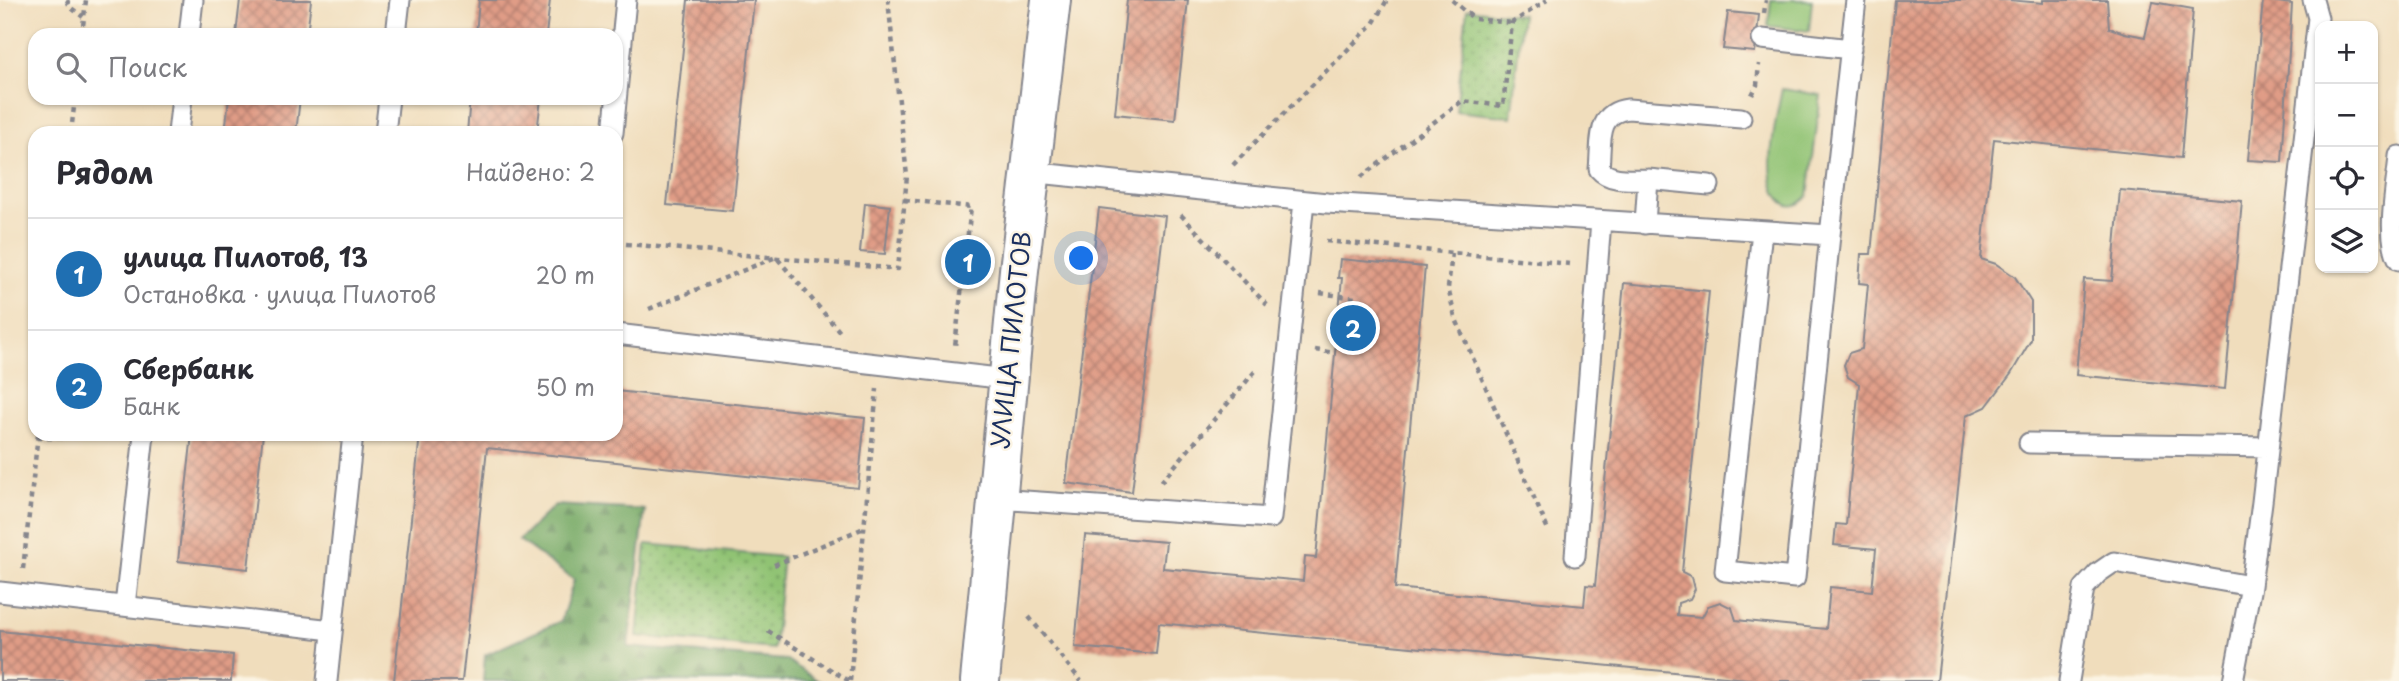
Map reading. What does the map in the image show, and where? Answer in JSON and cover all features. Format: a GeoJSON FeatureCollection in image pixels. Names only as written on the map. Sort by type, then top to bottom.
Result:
{"type":"FeatureCollection","features":[{"type":"Feature","properties":{"kind":"street","name":"УЛИЦА ПИЛОТОВ"},"geometry":{"type":"LineString","coordinates":[[980,681],[1007,379],[1051,0]]}},
{"type":"Feature","properties":{"kind":"lane"},"geometry":{"type":"LineString","coordinates":[[190,28],[193,0]]}},
{"type":"Feature","properties":{"kind":"lane"},"geometry":{"type":"LineString","coordinates":[[397,28],[400,0]]}},
{"type":"Feature","properties":{"kind":"lane"},"geometry":{"type":"LineString","coordinates":[[623,31],[626,0]]}},
{"type":"Feature","properties":{"kind":"lane"},"geometry":{"type":"LineString","coordinates":[[1762,231],[1725,571],[1795,578],[1856,0]]}},
{"type":"Feature","properties":{"kind":"lane"},"geometry":{"type":"LineString","coordinates":[[2233,681],[2250,586],[2268,447],[2318,18],[2313,0]]}},
{"type":"Feature","properties":{"kind":"lane"},"geometry":{"type":"LineString","coordinates":[[1762,39],[1850,48]]}},
{"type":"Feature","properties":{"kind":"lane"},"geometry":{"type":"LineString","coordinates":[[179,126],[181,105]]}},
{"type":"Feature","properties":{"kind":"lane"},"geometry":{"type":"LineString","coordinates":[[386,126],[388,105]]}},
{"type":"Feature","properties":{"kind":"lane"},"geometry":{"type":"LineString","coordinates":[[614,126],[616,105]]}},
{"type":"Feature","properties":{"kind":"lane"},"geometry":{"type":"LineString","coordinates":[[1709,185],[1604,175],[1600,169],[1603,125],[1607,117],[1615,111],[1628,109],[1741,118]]}},
{"type":"Feature","properties":{"kind":"lane"},"geometry":{"type":"LineString","coordinates":[[2399,156],[2393,234],[2393,247],[2399,260]]}},
{"type":"Feature","properties":{"kind":"lane"},"geometry":{"type":"LineString","coordinates":[[1029,172],[1304,201],[1830,235]]}},
{"type":"Feature","properties":{"kind":"lane"},"geometry":{"type":"LineString","coordinates":[[1645,224],[1648,179]]}},
{"type":"Feature","properties":{"kind":"lane"},"geometry":{"type":"LineString","coordinates":[[996,499],[1271,518],[1304,201]]}},
{"type":"Feature","properties":{"kind":"lane"},"geometry":{"type":"LineString","coordinates":[[1575,556],[1601,221]]}},
{"type":"Feature","properties":{"kind":"lane"},"geometry":{"type":"LineString","coordinates":[[623,335],[1007,379]]}},
{"type":"Feature","properties":{"kind":"lane"},"geometry":{"type":"LineString","coordinates":[[125,606],[143,441]]}},
{"type":"Feature","properties":{"kind":"lane"},"geometry":{"type":"LineString","coordinates":[[327,681],[352,441]]}},
{"type":"Feature","properties":{"kind":"lane"},"geometry":{"type":"LineString","coordinates":[[2029,443],[2268,447]]}},
{"type":"Feature","properties":{"kind":"lane"},"geometry":{"type":"LineString","coordinates":[[2069,681],[2084,588],[2098,573],[2114,562],[2250,586]]}},
{"type":"Feature","properties":{"kind":"lane"},"geometry":{"type":"LineString","coordinates":[[10,594],[332,630]]}},
{"type":"Feature","properties":{"kind":"path"},"geometry":{"type":"LineString","coordinates":[[67,0],[71,7],[84,17]]}},
{"type":"Feature","properties":{"kind":"path"},"geometry":{"type":"LineString","coordinates":[[83,28],[86,0]]}},
{"type":"Feature","properties":{"kind":"path"},"geometry":{"type":"LineString","coordinates":[[623,244],[898,269],[907,176],[888,0]]}},
{"type":"Feature","properties":{"kind":"path"},"geometry":{"type":"LineString","coordinates":[[1224,175],[1373,24],[1387,0]]}},
{"type":"Feature","properties":{"kind":"path"},"geometry":{"type":"LineString","coordinates":[[1452,0],[1474,19],[1512,23],[1547,0]]}},
{"type":"Feature","properties":{"kind":"path"},"geometry":{"type":"LineString","coordinates":[[1357,181],[1462,101],[1503,106],[1512,23]]}},
{"type":"Feature","properties":{"kind":"path"},"geometry":{"type":"LineString","coordinates":[[72,126],[74,105]]}},
{"type":"Feature","properties":{"kind":"path"},"geometry":{"type":"LineString","coordinates":[[905,200],[971,207],[953,373]]}},
{"type":"Feature","properties":{"kind":"path"},"geometry":{"type":"LineString","coordinates":[[1180,215],[1275,314]]}},
{"type":"Feature","properties":{"kind":"path"},"geometry":{"type":"LineString","coordinates":[[1300,239],[1598,267]]}},
{"type":"Feature","properties":{"kind":"path"},"geometry":{"type":"LineString","coordinates":[[1452,253],[1448,288],[1455,317],[1548,531],[1575,556]]}},
{"type":"Feature","properties":{"kind":"path"},"geometry":{"type":"LineString","coordinates":[[641,312],[776,257]]}},
{"type":"Feature","properties":{"kind":"path"},"geometry":{"type":"LineString","coordinates":[[776,257],[843,335]]}},
{"type":"Feature","properties":{"kind":"path"},"geometry":{"type":"LineString","coordinates":[[1295,290],[1355,298],[1353,328]]}},
{"type":"Feature","properties":{"kind":"path"},"geometry":{"type":"LineString","coordinates":[[1161,483],[1258,368]]}},
{"type":"Feature","properties":{"kind":"path"},"geometry":{"type":"LineString","coordinates":[[768,631],[850,681],[877,384]]}},
{"type":"Feature","properties":{"kind":"path"},"geometry":{"type":"LineString","coordinates":[[10,594],[37,441]]}},
{"type":"Feature","properties":{"kind":"path"},"geometry":{"type":"LineString","coordinates":[[774,565],[864,528]]}},
{"type":"Feature","properties":{"kind":"path"},"geometry":{"type":"LineString","coordinates":[[1029,617],[1082,681]]}},
{"type":"Feature","properties":{"kind":"green space"},"geometry":{"type":"Polygon","coordinates":[[[1771,0],[1812,0],[1809,31],[1768,26],[1771,0]]]}},
{"type":"Feature","properties":{"kind":"green space"},"geometry":{"type":"Polygon","coordinates":[[[1467,9],[1522,15],[1511,117],[1456,111],[1467,9]]]}},
{"type":"Feature","properties":{"kind":"green space"},"geometry":{"type":"Polygon","coordinates":[[[1782,89],[1821,95],[1808,196],[1794,205],[1784,203],[1772,181],[1772,149],[1782,89]]]}},
{"type":"Feature","properties":{"kind":"green space"},"geometry":{"type":"Polygon","coordinates":[[[555,505],[645,510],[628,647],[787,660],[818,681],[483,681],[485,655],[561,621],[574,580],[519,540],[555,505]]]}},
{"type":"Feature","properties":{"kind":"green space"},"geometry":{"type":"Polygon","coordinates":[[[646,544],[783,557],[774,649],[637,636],[646,544]]]}},
{"type":"Feature","properties":{"kind":"building"},"geometry":{"type":"Polygon","coordinates":[[[240,0],[311,0],[308,28],[237,28],[240,0]]]}},
{"type":"Feature","properties":{"kind":"building"},"geometry":{"type":"Polygon","coordinates":[[[479,0],[550,0],[547,28],[477,28],[479,0]]]}},
{"type":"Feature","properties":{"kind":"building"},"geometry":{"type":"Polygon","coordinates":[[[688,0],[754,0],[733,211],[667,205],[688,0]]]}},
{"type":"Feature","properties":{"kind":"building"},"geometry":{"type":"Polygon","coordinates":[[[1127,0],[1188,0],[1175,120],[1115,114],[1127,0]]]}},
{"type":"Feature","properties":{"kind":"building"},"geometry":{"type":"Polygon","coordinates":[[[1895,0],[2009,0],[2043,3],[2043,0],[2107,0],[2109,28],[2145,37],[2153,2],[2193,9],[2181,158],[1994,139],[1981,259],[1996,264],[2015,277],[2031,302],[2031,340],[2011,374],[1986,407],[1966,416],[1937,681],[1768,681],[1159,623],[1156,654],[1075,647],[1085,535],[1166,542],[1163,568],[1303,581],[1305,557],[1316,558],[1342,278],[1338,278],[1340,259],[1425,267],[1395,588],[1584,606],[1586,585],[1595,586],[1624,283],[1709,291],[1682,572],[1692,577],[1695,589],[1690,599],[1678,603],[1677,615],[1702,617],[1708,606],[1720,602],[1732,608],[1736,620],[1826,629],[1830,587],[1872,591],[1876,549],[1834,545],[1836,524],[1846,525],[1859,384],[1848,377],[1844,365],[1849,353],[1862,349],[1868,284],[1859,283],[1861,254],[1871,254],[1895,0]]]}},
{"type":"Feature","properties":{"kind":"building"},"geometry":{"type":"Polygon","coordinates":[[[2263,0],[2292,4],[2282,162],[2248,160],[2263,0]]]}},
{"type":"Feature","properties":{"kind":"building"},"geometry":{"type":"Polygon","coordinates":[[[1728,12],[1759,15],[1755,52],[1723,49],[1728,12]]]}},
{"type":"Feature","properties":{"kind":"building"},"geometry":{"type":"Polygon","coordinates":[[[228,105],[299,105],[297,126],[226,126],[228,105]]]}},
{"type":"Feature","properties":{"kind":"building"},"geometry":{"type":"Polygon","coordinates":[[[469,105],[540,105],[538,126],[468,126],[469,105]]]}},
{"type":"Feature","properties":{"kind":"building"},"geometry":{"type":"Polygon","coordinates":[[[2120,190],[2242,201],[2225,389],[2076,375],[2084,279],[2112,281],[2120,190]]]}},
{"type":"Feature","properties":{"kind":"building"},"geometry":{"type":"Polygon","coordinates":[[[865,203],[890,206],[885,254],[860,252],[865,203]]]}},
{"type":"Feature","properties":{"kind":"building"},"geometry":{"type":"Polygon","coordinates":[[[1099,208],[1165,216],[1132,492],[1066,483],[1099,208]]]}},
{"type":"Feature","properties":{"kind":"building"},"geometry":{"type":"Polygon","coordinates":[[[623,392],[865,418],[858,488],[487,448],[462,681],[394,681],[419,441],[623,441],[623,392]]]}},
{"type":"Feature","properties":{"kind":"building"},"geometry":{"type":"Polygon","coordinates":[[[191,441],[262,441],[248,569],[178,561],[191,441]]]}},
{"type":"Feature","properties":{"kind":"building"},"geometry":{"type":"Polygon","coordinates":[[[0,631],[233,655],[231,681],[0,681],[0,631]]]}},
{"type":"Feature","properties":{"kind":"place","name":"улица Пилотов, 13"},"geometry":{"type":"Point","coordinates":[968,262]}},
{"type":"Feature","properties":{"kind":"place","name":"Сбербанк"},"geometry":{"type":"Point","coordinates":[1353,328]}}]}
